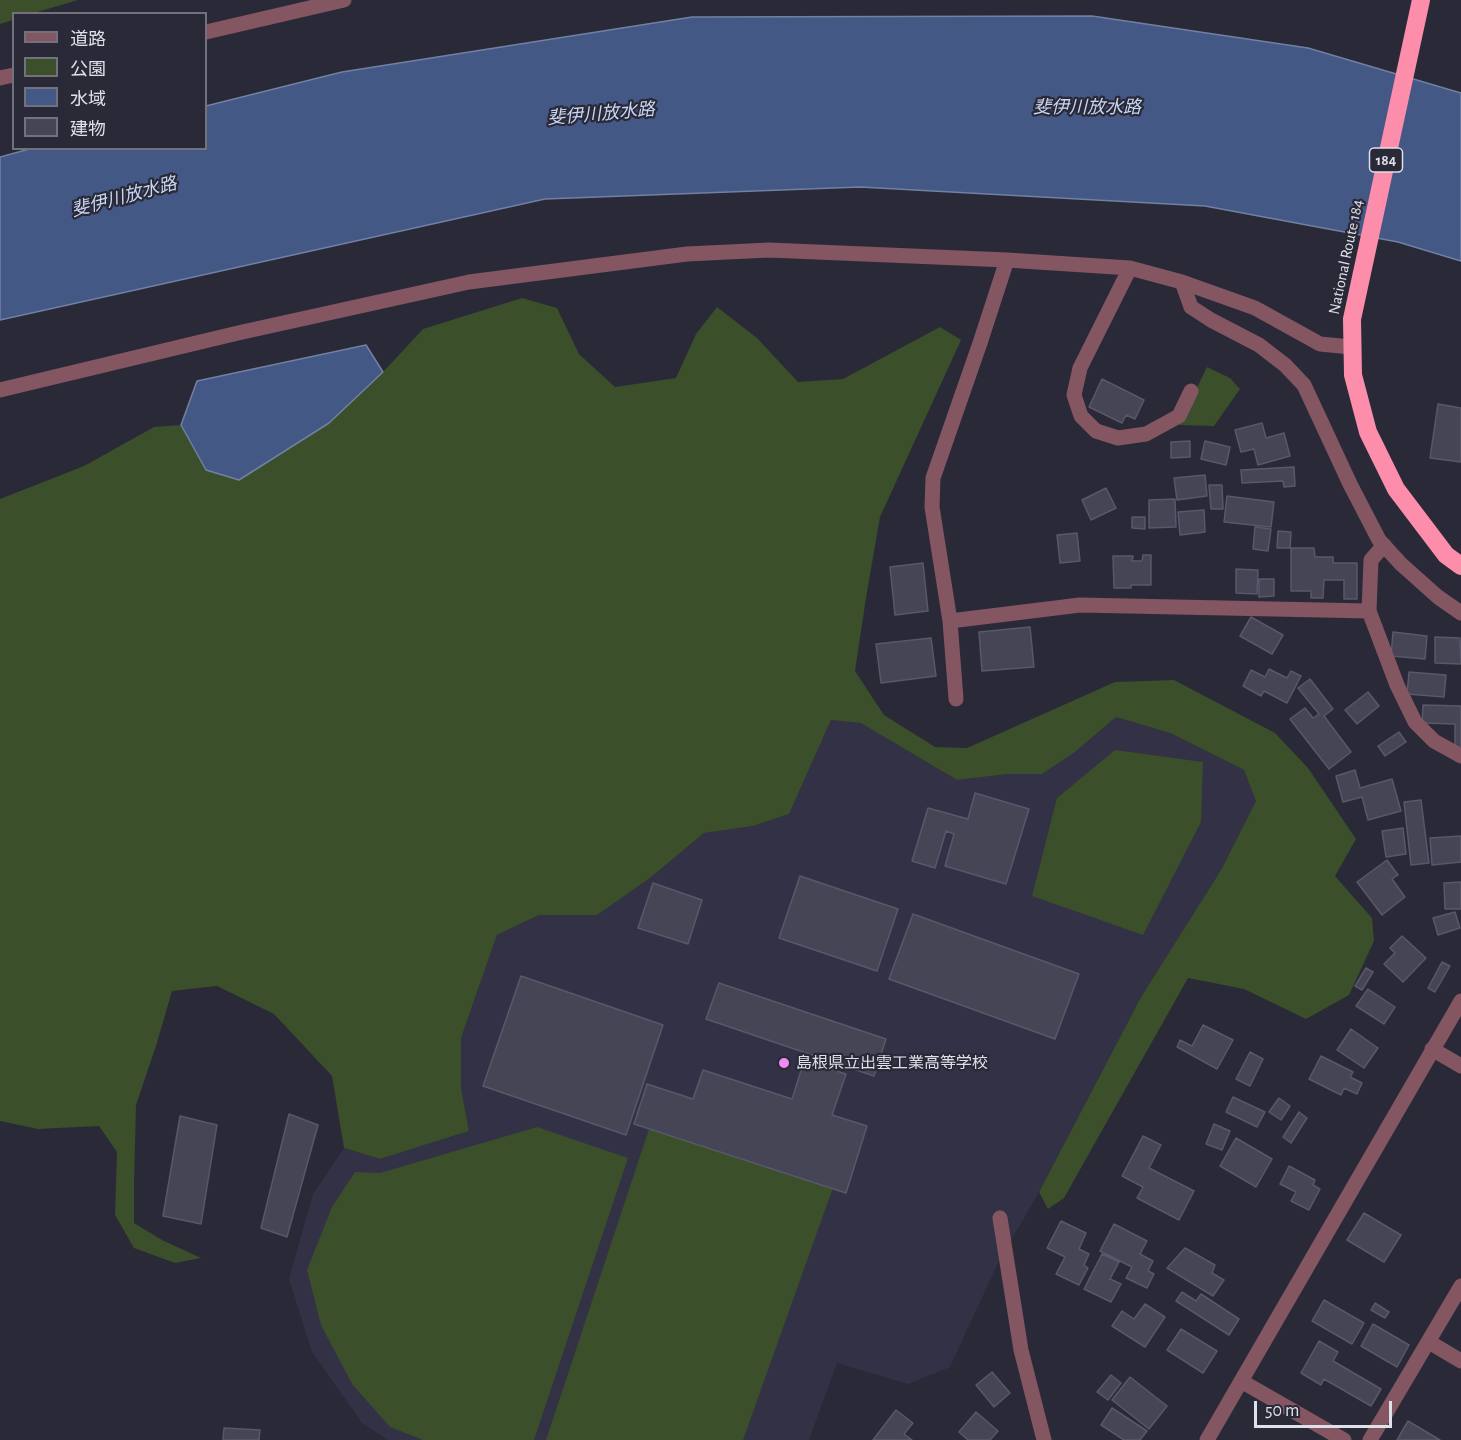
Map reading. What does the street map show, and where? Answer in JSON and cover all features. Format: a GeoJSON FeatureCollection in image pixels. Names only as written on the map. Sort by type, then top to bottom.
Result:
{"type":"FeatureCollection","features":[{"type":"Feature","properties":{"kind":"highway","name":"National Route 184"},"geometry":{"type":"LineString","coordinates":[[1421,0],[1352,319],[1351,347],[1353,375],[1368,432],[1396,489],[1446,555],[1461,566]]}},
{"type":"Feature","properties":{"kind":"street"},"geometry":{"type":"LineString","coordinates":[[207,32],[344,0]]}},
{"type":"Feature","properties":{"kind":"street"},"geometry":{"type":"LineString","coordinates":[[0,390],[238,333],[469,282],[687,254],[769,250],[1007,260],[1130,268],[1182,282],[1254,308],[1320,344],[1351,347]]}},
{"type":"Feature","properties":{"kind":"street"},"geometry":{"type":"LineString","coordinates":[[956,699],[950,621],[932,507],[933,478],[1007,260]]}},
{"type":"Feature","properties":{"kind":"street"},"geometry":{"type":"LineString","coordinates":[[1130,268],[1080,368],[1074,395],[1081,416],[1096,431],[1118,438],[1146,435],[1179,416],[1191,391]]}},
{"type":"Feature","properties":{"kind":"street"},"geometry":{"type":"LineString","coordinates":[[1182,282],[1191,307],[1259,345],[1285,365],[1304,385],[1379,540],[1431,591],[1461,613]]}},
{"type":"Feature","properties":{"kind":"street"},"geometry":{"type":"LineString","coordinates":[[1384,545],[1371,560],[1369,611],[1397,685],[1415,722],[1434,741],[1461,756]]}},
{"type":"Feature","properties":{"kind":"street"},"geometry":{"type":"LineString","coordinates":[[950,621],[1080,604],[1369,611]]}},
{"type":"Feature","properties":{"kind":"street"},"geometry":{"type":"LineString","coordinates":[[1207,1440],[1461,1001]]}},
{"type":"Feature","properties":{"kind":"street"},"geometry":{"type":"LineString","coordinates":[[1432,1049],[1461,1066]]}},
{"type":"Feature","properties":{"kind":"street"},"geometry":{"type":"LineString","coordinates":[[1000,1218],[1021,1350],[1044,1440]]}},
{"type":"Feature","properties":{"kind":"street"},"geometry":{"type":"LineString","coordinates":[[1370,1440],[1461,1286]]}},
{"type":"Feature","properties":{"kind":"street"},"geometry":{"type":"LineString","coordinates":[[1429,1342],[1461,1360]]}},
{"type":"Feature","properties":{"kind":"street"},"geometry":{"type":"LineString","coordinates":[[1241,1381],[1344,1440]]}},
{"type":"Feature","properties":{"kind":"shaded area","name":"島根県立出雲工業高等学校"},"geometry":{"type":"Polygon","coordinates":[[[1116,717],[1170,733],[1244,770],[1257,801],[1221,870],[1141,997],[1039,1192],[997,1265],[950,1367],[908,1384],[837,1363],[809,1440],[388,1440],[362,1423],[312,1352],[289,1279],[313,1194],[344,1148],[380,1159],[469,1131],[461,1088],[461,1038],[497,935],[539,915],[597,915],[650,878],[704,833],[753,826],[789,814],[831,720],[861,722],[957,780],[1008,774],[1042,774],[1075,752],[1116,717]]]}},
{"type":"Feature","properties":{"kind":"green space"},"geometry":{"type":"Polygon","coordinates":[[[0,0],[78,0],[37,12],[12,12],[12,20],[0,24],[0,0]]]}},
{"type":"Feature","properties":{"kind":"green space"},"geometry":{"type":"Polygon","coordinates":[[[522,298],[557,308],[579,354],[615,387],[676,378],[696,334],[717,307],[757,338],[798,382],[843,379],[940,327],[961,340],[880,517],[855,671],[884,715],[935,747],[967,748],[1115,682],[1174,680],[1275,733],[1308,768],[1356,839],[1335,876],[1372,918],[1374,941],[1349,995],[1306,1019],[1244,989],[1188,978],[1064,1198],[1048,1209],[1039,1192],[1141,997],[1221,870],[1256,801],[1244,770],[1170,733],[1116,717],[1075,752],[1042,774],[1008,774],[957,780],[861,723],[831,720],[789,814],[753,826],[704,833],[650,878],[597,915],[539,915],[497,935],[461,1038],[461,1088],[469,1131],[380,1159],[344,1148],[332,1076],[274,1014],[217,986],[172,991],[136,1105],[134,1223],[162,1240],[201,1258],[175,1263],[134,1248],[115,1215],[117,1152],[99,1126],[38,1129],[0,1121],[0,499],[84,466],[154,427],[181,425],[206,470],[383,372],[423,329],[522,298]]]}},
{"type":"Feature","properties":{"kind":"green space"},"geometry":{"type":"Polygon","coordinates":[[[1207,367],[1230,378],[1240,389],[1214,426],[1179,425],[1207,367]]]}},
{"type":"Feature","properties":{"kind":"green space"},"geometry":{"type":"Polygon","coordinates":[[[1115,750],[1203,762],[1201,822],[1143,935],[1032,896],[1057,798],[1115,750]]]}},
{"type":"Feature","properties":{"kind":"green space"},"geometry":{"type":"Polygon","coordinates":[[[652,1120],[835,1182],[743,1440],[546,1440],[652,1120]]]}},
{"type":"Feature","properties":{"kind":"green space"},"geometry":{"type":"Polygon","coordinates":[[[537,1127],[628,1158],[534,1440],[423,1440],[390,1427],[352,1384],[321,1325],[307,1270],[332,1207],[355,1172],[380,1173],[537,1127]]]}},
{"type":"Feature","properties":{"kind":"water","name":"斐伊川放水路"},"geometry":{"type":"Polygon","coordinates":[[[1092,16],[1308,48],[1461,93],[1461,261],[1398,242],[1205,206],[860,187],[545,199],[0,320],[0,157],[26,150],[207,150],[207,106],[342,72],[692,17],[1092,16]]]}},
{"type":"Feature","properties":{"kind":"water"},"geometry":{"type":"Polygon","coordinates":[[[366,345],[383,372],[329,423],[239,480],[206,470],[181,425],[197,381],[366,345]]]}},
{"type":"Feature","properties":{"kind":"building"},"geometry":{"type":"Polygon","coordinates":[[[1102,379],[1144,400],[1135,419],[1126,415],[1122,423],[1089,407],[1102,379]]]}},
{"type":"Feature","properties":{"kind":"building"},"geometry":{"type":"Polygon","coordinates":[[[1438,404],[1461,408],[1461,462],[1430,458],[1438,404]]]}},
{"type":"Feature","properties":{"kind":"building"},"geometry":{"type":"Polygon","coordinates":[[[1262,423],[1266,438],[1284,433],[1290,456],[1258,465],[1254,449],[1241,452],[1235,430],[1262,423]]]}},
{"type":"Feature","properties":{"kind":"building"},"geometry":{"type":"Polygon","coordinates":[[[1190,441],[1190,457],[1171,458],[1171,442],[1190,441]]]}},
{"type":"Feature","properties":{"kind":"building"},"geometry":{"type":"Polygon","coordinates":[[[1205,441],[1230,447],[1226,465],[1201,459],[1205,441]]]}},
{"type":"Feature","properties":{"kind":"building"},"geometry":{"type":"Polygon","coordinates":[[[1294,467],[1295,486],[1284,487],[1283,481],[1242,483],[1241,470],[1294,467]]]}},
{"type":"Feature","properties":{"kind":"building"},"geometry":{"type":"Polygon","coordinates":[[[1205,475],[1207,496],[1177,500],[1174,478],[1205,475]]]}},
{"type":"Feature","properties":{"kind":"building"},"geometry":{"type":"Polygon","coordinates":[[[1209,485],[1222,485],[1223,509],[1211,509],[1209,485]]]}},
{"type":"Feature","properties":{"kind":"building"},"geometry":{"type":"Polygon","coordinates":[[[1106,488],[1116,508],[1091,520],[1082,500],[1106,488]]]}},
{"type":"Feature","properties":{"kind":"building"},"geometry":{"type":"Polygon","coordinates":[[[1227,496],[1274,502],[1271,527],[1224,522],[1227,496]]]}},
{"type":"Feature","properties":{"kind":"building"},"geometry":{"type":"Polygon","coordinates":[[[1175,499],[1176,527],[1149,528],[1149,500],[1175,499]]]}},
{"type":"Feature","properties":{"kind":"building"},"geometry":{"type":"Polygon","coordinates":[[[1204,510],[1205,532],[1180,535],[1178,512],[1204,510]]]}},
{"type":"Feature","properties":{"kind":"building"},"geometry":{"type":"Polygon","coordinates":[[[1132,517],[1145,517],[1145,529],[1132,528],[1132,517]]]}},
{"type":"Feature","properties":{"kind":"building"},"geometry":{"type":"Polygon","coordinates":[[[1255,527],[1271,529],[1268,551],[1253,549],[1255,527]]]}},
{"type":"Feature","properties":{"kind":"building"},"geometry":{"type":"Polygon","coordinates":[[[1278,531],[1291,532],[1290,548],[1277,548],[1278,531]]]}},
{"type":"Feature","properties":{"kind":"building"},"geometry":{"type":"Polygon","coordinates":[[[1077,533],[1080,561],[1060,563],[1057,535],[1077,533]]]}},
{"type":"Feature","properties":{"kind":"building"},"geometry":{"type":"Polygon","coordinates":[[[1291,548],[1314,548],[1315,557],[1333,557],[1333,563],[1357,563],[1357,599],[1344,599],[1344,580],[1324,580],[1323,598],[1311,598],[1311,591],[1291,591],[1291,548]]]}},
{"type":"Feature","properties":{"kind":"building"},"geometry":{"type":"Polygon","coordinates":[[[1143,555],[1151,555],[1151,585],[1114,588],[1113,556],[1133,556],[1132,561],[1142,561],[1143,555]]]}},
{"type":"Feature","properties":{"kind":"building"},"geometry":{"type":"Polygon","coordinates":[[[923,563],[928,611],[895,615],[890,567],[923,563]]]}},
{"type":"Feature","properties":{"kind":"building"},"geometry":{"type":"Polygon","coordinates":[[[1236,569],[1258,570],[1257,594],[1236,593],[1236,569]]]}},
{"type":"Feature","properties":{"kind":"building"},"geometry":{"type":"Polygon","coordinates":[[[1259,579],[1274,579],[1274,596],[1259,597],[1259,579]]]}},
{"type":"Feature","properties":{"kind":"building"},"geometry":{"type":"Polygon","coordinates":[[[1251,617],[1283,635],[1272,654],[1240,636],[1251,617]]]}},
{"type":"Feature","properties":{"kind":"building"},"geometry":{"type":"Polygon","coordinates":[[[1030,627],[1034,667],[982,671],[979,632],[1030,627]]]}},
{"type":"Feature","properties":{"kind":"building"},"geometry":{"type":"Polygon","coordinates":[[[1393,632],[1427,636],[1425,659],[1391,656],[1393,632]]]}},
{"type":"Feature","properties":{"kind":"building"},"geometry":{"type":"Polygon","coordinates":[[[1435,637],[1460,638],[1461,664],[1435,663],[1435,637]]]}},
{"type":"Feature","properties":{"kind":"building"},"geometry":{"type":"Polygon","coordinates":[[[931,638],[936,676],[881,683],[876,644],[931,638]]]}},
{"type":"Feature","properties":{"kind":"building"},"geometry":{"type":"Polygon","coordinates":[[[1269,669],[1287,678],[1291,671],[1301,676],[1287,703],[1264,691],[1261,696],[1243,686],[1251,670],[1265,677],[1269,669]]]}},
{"type":"Feature","properties":{"kind":"building"},"geometry":{"type":"Polygon","coordinates":[[[1409,672],[1446,675],[1444,697],[1407,694],[1409,672]]]}},
{"type":"Feature","properties":{"kind":"building"},"geometry":{"type":"Polygon","coordinates":[[[1310,679],[1333,709],[1324,716],[1351,752],[1329,769],[1290,719],[1305,708],[1313,718],[1319,714],[1298,688],[1310,679]]]}},
{"type":"Feature","properties":{"kind":"building"},"geometry":{"type":"Polygon","coordinates":[[[1368,692],[1379,706],[1357,724],[1345,710],[1368,692]]]}},
{"type":"Feature","properties":{"kind":"building"},"geometry":{"type":"Polygon","coordinates":[[[1423,705],[1461,706],[1461,748],[1455,748],[1455,724],[1422,723],[1423,705]]]}},
{"type":"Feature","properties":{"kind":"building"},"geometry":{"type":"Polygon","coordinates":[[[1399,732],[1406,742],[1385,756],[1378,746],[1399,732]]]}},
{"type":"Feature","properties":{"kind":"building"},"geometry":{"type":"Polygon","coordinates":[[[1355,770],[1360,788],[1392,779],[1401,811],[1368,820],[1362,797],[1343,802],[1336,776],[1355,770]]]}},
{"type":"Feature","properties":{"kind":"building"},"geometry":{"type":"Polygon","coordinates":[[[975,793],[1029,809],[1006,884],[945,866],[954,834],[946,831],[935,868],[912,861],[928,808],[968,819],[975,793]]]}},
{"type":"Feature","properties":{"kind":"building"},"geometry":{"type":"Polygon","coordinates":[[[1421,800],[1429,863],[1411,865],[1404,802],[1421,800]]]}},
{"type":"Feature","properties":{"kind":"building"},"geometry":{"type":"Polygon","coordinates":[[[1403,828],[1406,854],[1386,857],[1382,831],[1403,828]]]}},
{"type":"Feature","properties":{"kind":"building"},"geometry":{"type":"Polygon","coordinates":[[[1461,836],[1461,862],[1432,865],[1430,838],[1461,836]]]}},
{"type":"Feature","properties":{"kind":"building"},"geometry":{"type":"Polygon","coordinates":[[[1387,860],[1398,875],[1392,879],[1405,897],[1382,915],[1357,882],[1387,860]]]}},
{"type":"Feature","properties":{"kind":"building"},"geometry":{"type":"Polygon","coordinates":[[[800,876],[898,909],[877,971],[779,938],[800,876]]]}},
{"type":"Feature","properties":{"kind":"building"},"geometry":{"type":"Polygon","coordinates":[[[1461,882],[1461,909],[1445,909],[1444,883],[1461,882]]]}},
{"type":"Feature","properties":{"kind":"building"},"geometry":{"type":"Polygon","coordinates":[[[653,883],[702,900],[688,944],[638,928],[653,883]]]}},
{"type":"Feature","properties":{"kind":"building"},"geometry":{"type":"Polygon","coordinates":[[[1455,912],[1460,928],[1438,935],[1433,918],[1455,912]]]}},
{"type":"Feature","properties":{"kind":"building"},"geometry":{"type":"Polygon","coordinates":[[[913,914],[1079,974],[1055,1039],[889,979],[913,914]]]}},
{"type":"Feature","properties":{"kind":"building"},"geometry":{"type":"Polygon","coordinates":[[[1402,936],[1426,958],[1403,982],[1384,964],[1395,953],[1390,948],[1402,936]]]}},
{"type":"Feature","properties":{"kind":"building"},"geometry":{"type":"Polygon","coordinates":[[[1442,962],[1450,966],[1435,992],[1428,988],[1442,962]]]}},
{"type":"Feature","properties":{"kind":"building"},"geometry":{"type":"Polygon","coordinates":[[[1366,968],[1373,972],[1362,990],[1355,986],[1366,968]]]}},
{"type":"Feature","properties":{"kind":"building"},"geometry":{"type":"Polygon","coordinates":[[[521,976],[663,1025],[626,1135],[483,1086],[521,976]]]}},
{"type":"Feature","properties":{"kind":"building"},"geometry":{"type":"Polygon","coordinates":[[[719,983],[886,1039],[874,1076],[706,1019],[719,983]]]}},
{"type":"Feature","properties":{"kind":"building"},"geometry":{"type":"Polygon","coordinates":[[[1368,989],[1395,1007],[1384,1024],[1356,1006],[1368,989]]]}},
{"type":"Feature","properties":{"kind":"building"},"geometry":{"type":"Polygon","coordinates":[[[1203,1025],[1233,1040],[1217,1069],[1177,1047],[1180,1040],[1192,1046],[1203,1025]]]}},
{"type":"Feature","properties":{"kind":"building"},"geometry":{"type":"Polygon","coordinates":[[[1351,1029],[1378,1048],[1364,1068],[1337,1050],[1351,1029]]]}},
{"type":"Feature","properties":{"kind":"building"},"geometry":{"type":"Polygon","coordinates":[[[1250,1052],[1263,1059],[1250,1086],[1236,1079],[1250,1052]]]}},
{"type":"Feature","properties":{"kind":"building"},"geometry":{"type":"Polygon","coordinates":[[[1321,1056],[1353,1072],[1350,1077],[1362,1083],[1357,1094],[1344,1088],[1341,1095],[1309,1079],[1321,1056]]]}},
{"type":"Feature","properties":{"kind":"building"},"geometry":{"type":"Polygon","coordinates":[[[804,1061],[846,1074],[832,1115],[867,1126],[846,1193],[634,1124],[647,1084],[693,1099],[703,1070],[792,1099],[804,1061]]]}},
{"type":"Feature","properties":{"kind":"building"},"geometry":{"type":"Polygon","coordinates":[[[1233,1097],[1265,1112],[1257,1127],[1226,1112],[1233,1097]]]}},
{"type":"Feature","properties":{"kind":"building"},"geometry":{"type":"Polygon","coordinates":[[[1279,1098],[1290,1106],[1281,1120],[1269,1112],[1279,1098]]]}},
{"type":"Feature","properties":{"kind":"building"},"geometry":{"type":"Polygon","coordinates":[[[1299,1112],[1307,1118],[1291,1143],[1283,1137],[1299,1112]]]}},
{"type":"Feature","properties":{"kind":"building"},"geometry":{"type":"Polygon","coordinates":[[[289,1114],[318,1125],[287,1237],[261,1228],[289,1114]]]}},
{"type":"Feature","properties":{"kind":"building"},"geometry":{"type":"Polygon","coordinates":[[[180,1116],[217,1125],[201,1224],[163,1216],[180,1116]]]}},
{"type":"Feature","properties":{"kind":"building"},"geometry":{"type":"Polygon","coordinates":[[[1214,1124],[1230,1131],[1222,1150],[1206,1144],[1214,1124]]]}},
{"type":"Feature","properties":{"kind":"building"},"geometry":{"type":"Polygon","coordinates":[[[1143,1136],[1161,1145],[1149,1168],[1194,1191],[1179,1220],[1137,1198],[1143,1187],[1122,1176],[1143,1136]]]}},
{"type":"Feature","properties":{"kind":"building"},"geometry":{"type":"Polygon","coordinates":[[[1236,1138],[1272,1159],[1256,1187],[1220,1166],[1236,1138]]]}},
{"type":"Feature","properties":{"kind":"building"},"geometry":{"type":"Polygon","coordinates":[[[1289,1166],[1315,1180],[1313,1185],[1320,1189],[1309,1210],[1291,1201],[1296,1192],[1280,1184],[1289,1166]]]}},
{"type":"Feature","properties":{"kind":"building"},"geometry":{"type":"Polygon","coordinates":[[[1364,1213],[1401,1235],[1384,1262],[1347,1240],[1364,1213]]]}},
{"type":"Feature","properties":{"kind":"building"},"geometry":{"type":"Polygon","coordinates":[[[1061,1221],[1086,1233],[1079,1249],[1089,1254],[1084,1265],[1088,1268],[1079,1285],[1056,1274],[1065,1257],[1047,1248],[1061,1221]]]}},
{"type":"Feature","properties":{"kind":"building"},"geometry":{"type":"Polygon","coordinates":[[[1114,1224],[1147,1241],[1140,1254],[1153,1261],[1148,1271],[1154,1274],[1147,1288],[1126,1278],[1132,1267],[1100,1251],[1114,1224]]]}},
{"type":"Feature","properties":{"kind":"building"},"geometry":{"type":"Polygon","coordinates":[[[1185,1248],[1215,1265],[1212,1273],[1224,1280],[1213,1296],[1167,1268],[1185,1248]]]}},
{"type":"Feature","properties":{"kind":"building"},"geometry":{"type":"Polygon","coordinates":[[[1102,1254],[1119,1262],[1110,1279],[1121,1284],[1111,1302],[1084,1289],[1102,1254]]]}},
{"type":"Feature","properties":{"kind":"building"},"geometry":{"type":"Polygon","coordinates":[[[1182,1292],[1196,1301],[1201,1294],[1239,1319],[1229,1335],[1176,1301],[1182,1292]]]}},
{"type":"Feature","properties":{"kind":"building"},"geometry":{"type":"Polygon","coordinates":[[[1324,1300],[1364,1323],[1352,1344],[1312,1321],[1324,1300]]]}},
{"type":"Feature","properties":{"kind":"building"},"geometry":{"type":"Polygon","coordinates":[[[1375,1303],[1389,1312],[1385,1318],[1371,1310],[1375,1303]]]}},
{"type":"Feature","properties":{"kind":"building"},"geometry":{"type":"Polygon","coordinates":[[[1145,1304],[1165,1317],[1145,1347],[1112,1326],[1122,1311],[1134,1319],[1145,1304]]]}},
{"type":"Feature","properties":{"kind":"building"},"geometry":{"type":"Polygon","coordinates":[[[1373,1324],[1409,1345],[1397,1367],[1361,1346],[1373,1324]]]}},
{"type":"Feature","properties":{"kind":"building"},"geometry":{"type":"Polygon","coordinates":[[[1181,1329],[1217,1351],[1203,1373],[1167,1350],[1181,1329]]]}},
{"type":"Feature","properties":{"kind":"building"},"geometry":{"type":"Polygon","coordinates":[[[1319,1341],[1338,1352],[1333,1361],[1381,1389],[1371,1406],[1324,1379],[1321,1385],[1301,1373],[1319,1341]]]}},
{"type":"Feature","properties":{"kind":"building"},"geometry":{"type":"Polygon","coordinates":[[[992,1372],[1010,1393],[994,1407],[976,1385],[992,1372]]]}},
{"type":"Feature","properties":{"kind":"building"},"geometry":{"type":"Polygon","coordinates":[[[1111,1375],[1121,1383],[1108,1400],[1097,1392],[1111,1375]]]}},
{"type":"Feature","properties":{"kind":"building"},"geometry":{"type":"Polygon","coordinates":[[[1130,1377],[1167,1406],[1149,1429],[1112,1400],[1130,1377]]]}},
{"type":"Feature","properties":{"kind":"building"},"geometry":{"type":"Polygon","coordinates":[[[1112,1408],[1147,1431],[1140,1440],[1124,1440],[1101,1425],[1112,1408]]]}},
{"type":"Feature","properties":{"kind":"building"},"geometry":{"type":"Polygon","coordinates":[[[896,1410],[913,1423],[904,1434],[912,1440],[873,1440],[896,1410]]]}},
{"type":"Feature","properties":{"kind":"building"},"geometry":{"type":"Polygon","coordinates":[[[976,1412],[998,1431],[990,1440],[968,1440],[959,1432],[976,1412]]]}},
{"type":"Feature","properties":{"kind":"building"},"geometry":{"type":"Polygon","coordinates":[[[1408,1421],[1440,1440],[1397,1440],[1408,1421]]]}},
{"type":"Feature","properties":{"kind":"building"},"geometry":{"type":"Polygon","coordinates":[[[224,1428],[260,1430],[259,1440],[223,1440],[224,1428]]]}},
{"type":"Feature","properties":{"kind":"place","name":"島根県立出雲工業高等学校"},"geometry":{"type":"Point","coordinates":[784,1063]}}]}
